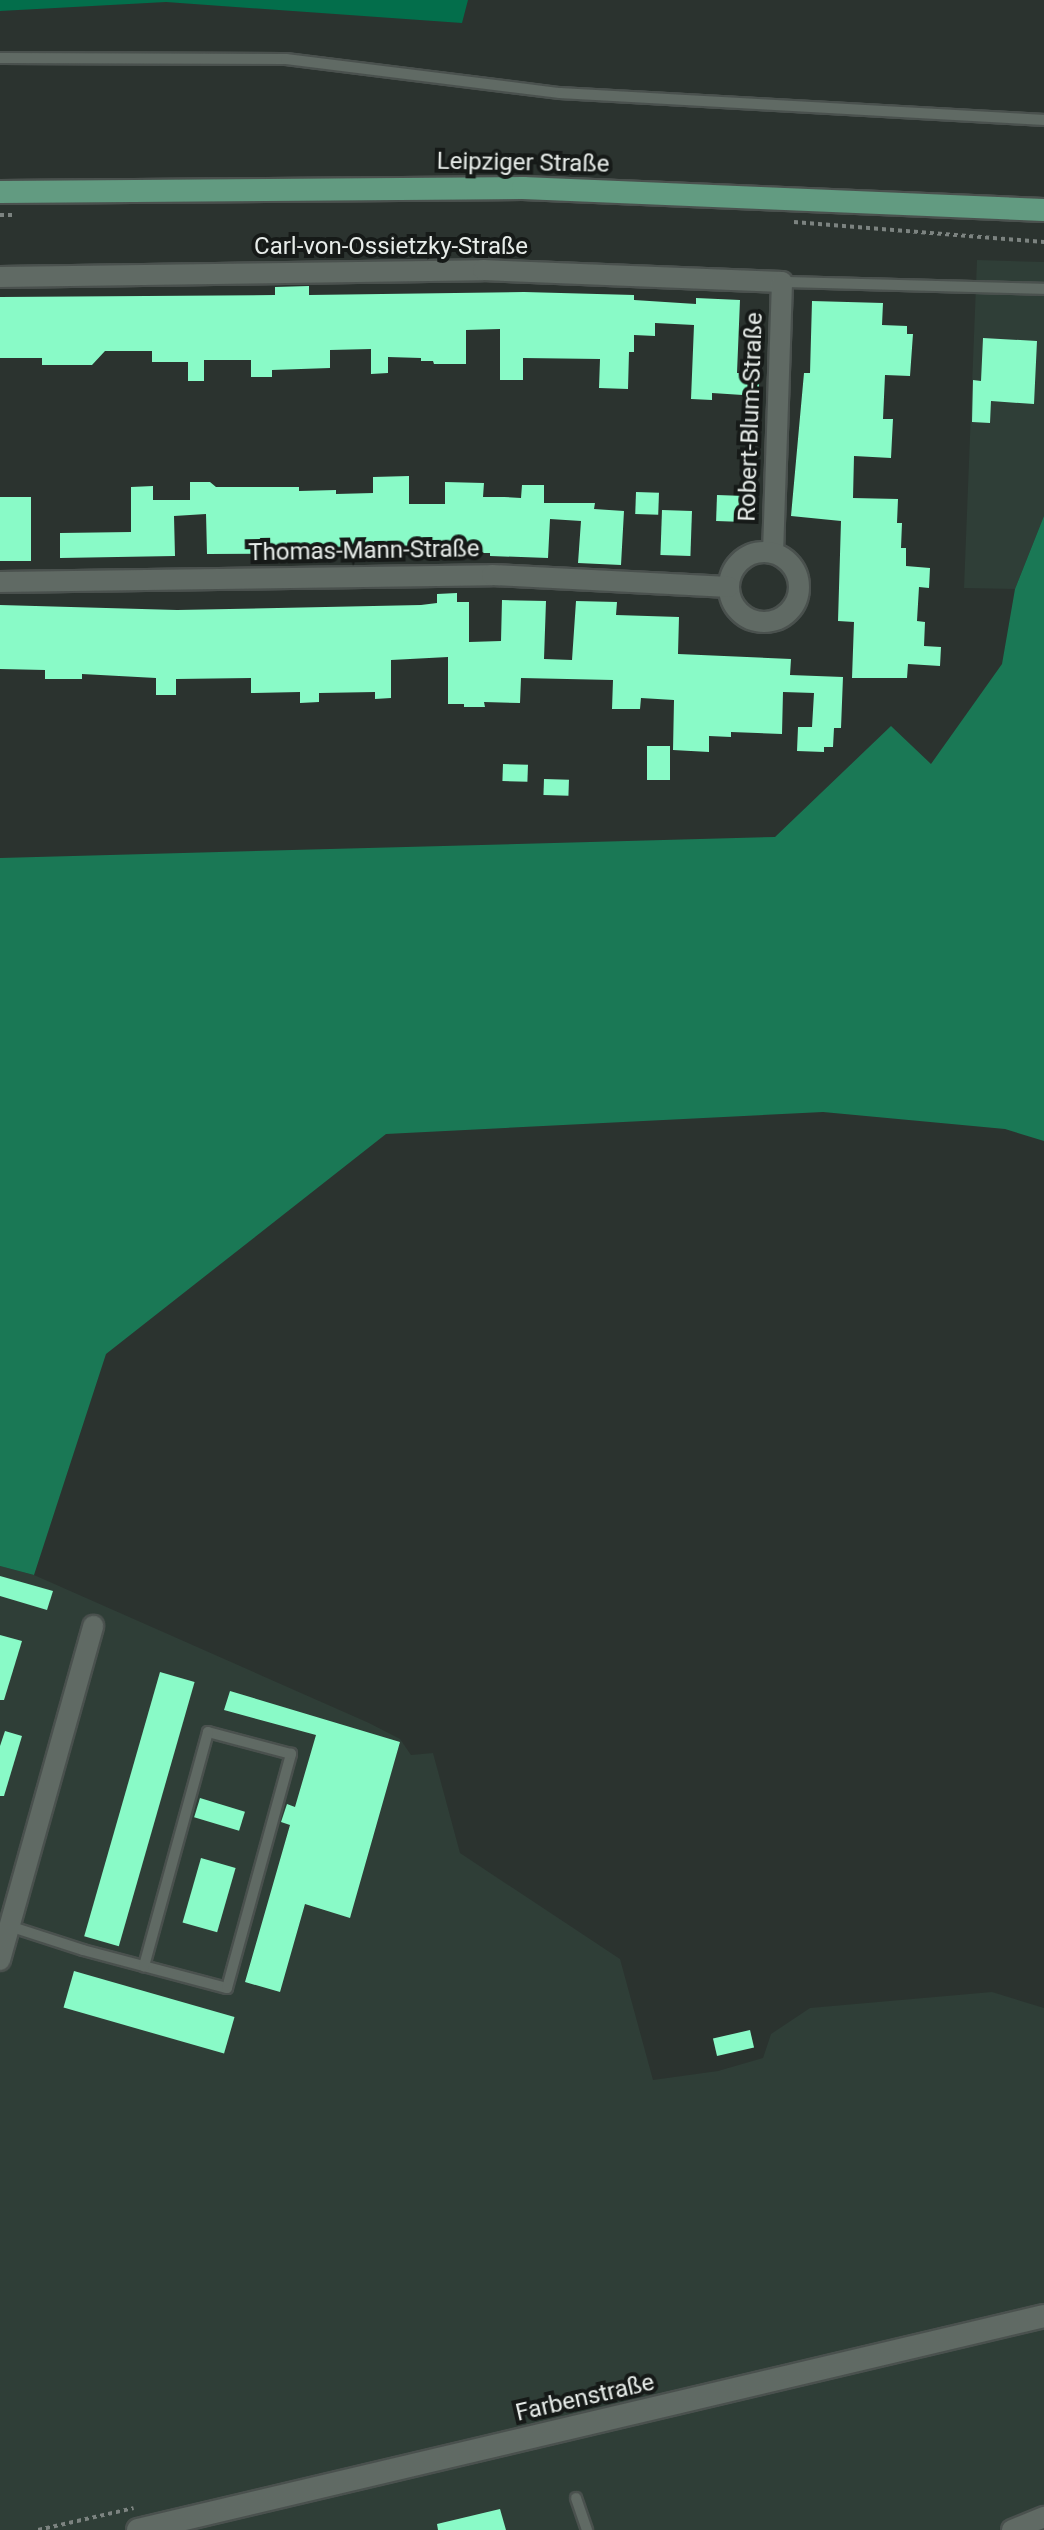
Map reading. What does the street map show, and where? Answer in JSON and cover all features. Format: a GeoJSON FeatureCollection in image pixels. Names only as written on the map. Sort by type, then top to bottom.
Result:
{"type":"FeatureCollection","features":[{"type":"Feature","properties":{"kind":"main road","name":"Leipziger Straße"},"geometry":{"type":"LineString","coordinates":[[0,192],[523,188],[1044,210]]}},
{"type":"Feature","properties":{"kind":"street","name":"Carl-von-Ossietzky-Straße"},"geometry":{"type":"LineString","coordinates":[[0,277],[483,270],[782,282]]}},
{"type":"Feature","properties":{"kind":"street","name":"Robert-Blum-Straße"},"geometry":{"type":"LineString","coordinates":[[773,553],[782,282]]}},
{"type":"Feature","properties":{"kind":"street","name":"Robert-Blum-Straße"},"geometry":{"type":"LineString","coordinates":[[760,552],[773,553],[783,558],[797,575],[798,597],[786,616],[776,621],[754,621],[736,608],[729,587],[738,564],[760,552]]}},
{"type":"Feature","properties":{"kind":"street","name":"Thomas-Mann-Straße"},"geometry":{"type":"LineString","coordinates":[[0,582],[492,575],[729,587]]}},
{"type":"Feature","properties":{"kind":"street"},"geometry":{"type":"LineString","coordinates":[[0,1960],[93,1626]]}},
{"type":"Feature","properties":{"kind":"street","name":"Farbenstraße"},"geometry":{"type":"LineString","coordinates":[[138,2530],[1044,2316]]}},
{"type":"Feature","properties":{"kind":"street"},"geometry":{"type":"LineString","coordinates":[[1012,2530],[1044,2517]]}},
{"type":"Feature","properties":{"kind":"lane"},"geometry":{"type":"LineString","coordinates":[[0,58],[286,59],[560,93],[1044,120]]}},
{"type":"Feature","properties":{"kind":"lane"},"geometry":{"type":"LineString","coordinates":[[782,282],[1044,289]]}},
{"type":"Feature","properties":{"kind":"lane"},"geometry":{"type":"LineString","coordinates":[[9,1926],[144,1966],[227,1988],[291,1754],[208,1732],[144,1966]]}},
{"type":"Feature","properties":{"kind":"lane"},"geometry":{"type":"LineString","coordinates":[[576,2498],[587,2530]]}},
{"type":"Feature","properties":{"kind":"path"},"geometry":{"type":"LineString","coordinates":[[0,215],[16,215]]}},
{"type":"Feature","properties":{"kind":"path"},"geometry":{"type":"LineString","coordinates":[[790,222],[1044,242]]}},
{"type":"Feature","properties":{"kind":"shaded area"},"geometry":{"type":"Polygon","coordinates":[[[0,0],[468,0],[462,23],[166,2],[0,11],[0,0]]]}},
{"type":"Feature","properties":{"kind":"shaded area"},"geometry":{"type":"Polygon","coordinates":[[[977,260],[1044,262],[1044,516],[1015,589],[964,588],[977,260]]]}},
{"type":"Feature","properties":{"kind":"shaded area"},"geometry":{"type":"Polygon","coordinates":[[[1044,516],[1044,1141],[1005,1129],[823,1112],[386,1134],[106,1354],[34,1575],[0,1566],[0,858],[775,837],[891,726],[931,764],[1002,664],[1015,589],[1044,516]]]}},
{"type":"Feature","properties":{"kind":"shaded area"},"geometry":{"type":"Polygon","coordinates":[[[0,1566],[34,1575],[369,1723],[400,1739],[411,1755],[433,1753],[460,1853],[620,1959],[653,2080],[718,2071],[763,2058],[771,2034],[810,2008],[992,1992],[1044,2008],[1044,2530],[0,2530],[0,1566]]]}},
{"type":"Feature","properties":{"kind":"building"},"geometry":{"type":"Polygon","coordinates":[[[309,286],[309,295],[524,292],[634,295],[634,300],[696,304],[696,298],[740,300],[737,373],[760,374],[758,396],[712,393],[712,400],[691,399],[694,325],[655,323],[655,336],[634,335],[634,352],[629,352],[628,389],[599,388],[600,359],[523,358],[523,380],[500,380],[500,329],[466,330],[466,364],[434,364],[433,361],[421,361],[421,358],[388,357],[388,373],[371,374],[371,349],[330,350],[330,368],[272,370],[272,377],[251,377],[251,360],[204,360],[204,381],[188,381],[188,362],[152,362],[152,351],[105,351],[92,365],[42,365],[42,358],[0,358],[0,297],[275,295],[275,287],[309,286]]]}},
{"type":"Feature","properties":{"kind":"building"},"geometry":{"type":"Polygon","coordinates":[[[812,301],[883,303],[882,325],[907,326],[907,334],[913,334],[910,376],[885,375],[883,419],[893,419],[891,458],[854,456],[853,498],[898,499],[897,523],[902,523],[901,548],[906,548],[906,566],[930,568],[929,588],[919,587],[917,621],[925,622],[924,646],[941,647],[940,666],[908,664],[907,678],[852,678],[854,622],[838,621],[841,521],[791,516],[804,373],[810,373],[812,301]]]}},
{"type":"Feature","properties":{"kind":"building"},"geometry":{"type":"Polygon","coordinates":[[[983,338],[1037,341],[1034,404],[991,401],[990,423],[972,422],[973,380],[981,381],[983,338]]]}},
{"type":"Feature","properties":{"kind":"building"},"geometry":{"type":"Polygon","coordinates":[[[409,476],[409,504],[445,504],[445,482],[484,483],[483,497],[521,498],[522,485],[544,485],[544,503],[595,503],[594,509],[624,511],[621,565],[578,563],[581,521],[550,519],[548,558],[490,556],[490,553],[207,554],[206,514],[174,516],[175,556],[60,558],[60,533],[131,532],[131,487],[153,486],[153,500],[190,500],[190,482],[210,482],[216,487],[299,487],[299,491],[336,490],[336,494],[373,493],[373,477],[409,476]]]}},
{"type":"Feature","properties":{"kind":"building"},"geometry":{"type":"Polygon","coordinates":[[[636,492],[659,493],[658,515],[635,514],[636,492]]]}},
{"type":"Feature","properties":{"kind":"building"},"geometry":{"type":"Polygon","coordinates":[[[717,495],[745,496],[744,522],[716,521],[717,495]]]}},
{"type":"Feature","properties":{"kind":"building"},"geometry":{"type":"Polygon","coordinates":[[[0,497],[31,497],[31,561],[0,561],[0,497]]]}},
{"type":"Feature","properties":{"kind":"building"},"geometry":{"type":"Polygon","coordinates":[[[662,510],[692,511],[690,556],[660,555],[662,510]]]}},
{"type":"Feature","properties":{"kind":"building"},"geometry":{"type":"Polygon","coordinates":[[[457,593],[457,602],[469,602],[469,642],[501,641],[502,600],[546,601],[544,659],[572,660],[576,601],[617,602],[616,615],[679,617],[678,654],[791,659],[790,675],[843,677],[841,728],[834,728],[833,747],[824,747],[824,752],[797,751],[798,727],[812,727],[814,693],[783,692],[782,734],[731,732],[731,737],[709,736],[709,752],[673,750],[674,700],[641,698],[640,709],[612,709],[613,680],[521,678],[520,703],[484,702],[485,707],[448,704],[448,657],[391,660],[391,698],[375,699],[375,692],[319,693],[319,702],[300,703],[300,692],[251,693],[251,678],[176,679],[176,695],[156,695],[156,678],[82,674],[82,679],[45,679],[45,670],[0,669],[0,605],[177,610],[421,605],[437,603],[437,594],[457,593]]]}},
{"type":"Feature","properties":{"kind":"building"},"geometry":{"type":"Polygon","coordinates":[[[647,746],[670,746],[670,780],[647,780],[647,746]]]}},
{"type":"Feature","properties":{"kind":"building"},"geometry":{"type":"Polygon","coordinates":[[[503,764],[528,765],[527,782],[502,781],[503,764]]]}},
{"type":"Feature","properties":{"kind":"building"},"geometry":{"type":"Polygon","coordinates":[[[544,779],[569,780],[568,796],[543,795],[544,779]]]}},
{"type":"Feature","properties":{"kind":"building"},"geometry":{"type":"Polygon","coordinates":[[[0,1576],[53,1591],[47,1610],[0,1596],[0,1576]]]}},
{"type":"Feature","properties":{"kind":"building"},"geometry":{"type":"Polygon","coordinates":[[[0,1635],[22,1641],[4,1700],[0,1700],[0,1635]]]}},
{"type":"Feature","properties":{"kind":"building"},"geometry":{"type":"Polygon","coordinates":[[[160,1672],[195,1682],[119,1946],[84,1936],[160,1672]]]}},
{"type":"Feature","properties":{"kind":"building"},"geometry":{"type":"Polygon","coordinates":[[[230,1691],[400,1742],[350,1918],[305,1904],[280,1992],[245,1982],[290,1825],[281,1822],[287,1804],[295,1807],[316,1735],[224,1710],[230,1691]]]}},
{"type":"Feature","properties":{"kind":"building"},"geometry":{"type":"Polygon","coordinates":[[[5,1731],[22,1736],[4,1796],[0,1796],[0,1746],[5,1731]]]}},
{"type":"Feature","properties":{"kind":"building"},"geometry":{"type":"Polygon","coordinates":[[[200,1798],[245,1812],[239,1831],[194,1817],[200,1798]]]}},
{"type":"Feature","properties":{"kind":"building"},"geometry":{"type":"Polygon","coordinates":[[[201,1858],[236,1868],[217,1932],[183,1922],[201,1858]]]}},
{"type":"Feature","properties":{"kind":"building"},"geometry":{"type":"Polygon","coordinates":[[[74,1971],[235,2017],[224,2054],[64,2008],[74,1971]]]}},
{"type":"Feature","properties":{"kind":"building"},"geometry":{"type":"Polygon","coordinates":[[[750,2030],[754,2048],[717,2056],[713,2039],[750,2030]]]}},
{"type":"Feature","properties":{"kind":"building"},"geometry":{"type":"Polygon","coordinates":[[[500,2509],[506,2530],[438,2530],[437,2524],[500,2509]]]}}]}
